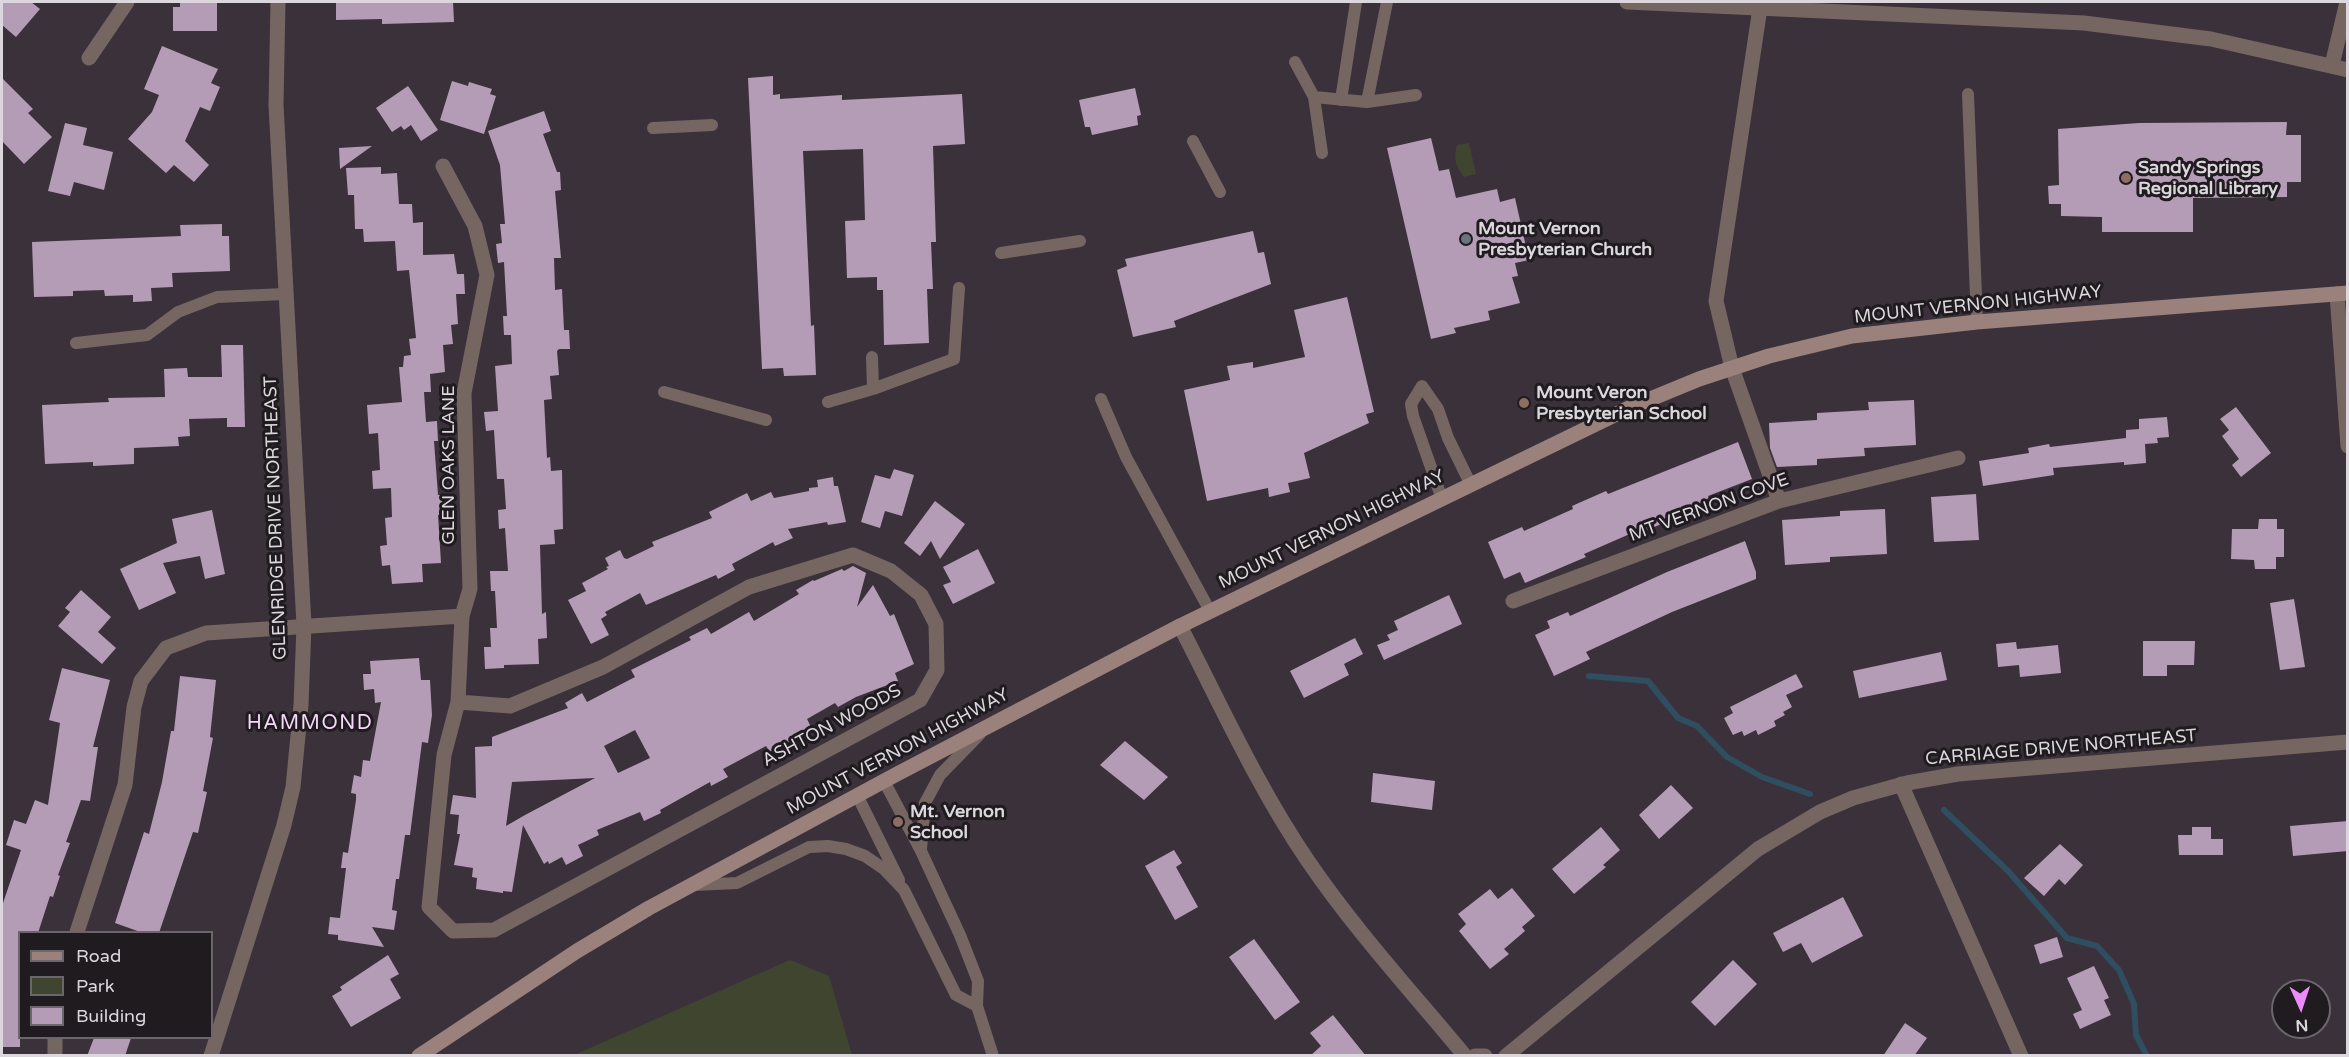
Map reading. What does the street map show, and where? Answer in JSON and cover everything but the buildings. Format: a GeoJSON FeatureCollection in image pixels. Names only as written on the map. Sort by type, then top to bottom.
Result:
{"type":"FeatureCollection","features":[{"type":"Feature","properties":{"kind":"main road","name":"MOUNT VERNON HIGHWAY"},"geometry":{"type":"LineString","coordinates":[[419,1056],[577,951],[649,908],[990,724],[1210,611],[1631,407],[1700,379],[1770,356],[1852,336],[1977,322],[2342,294]]}},
{"type":"Feature","properties":{"kind":"street"},"geometry":{"type":"LineString","coordinates":[[89,58],[128,2]]}},
{"type":"Feature","properties":{"kind":"street","name":"GLENRIDGE DRIVE NORTHEAST"},"geometry":{"type":"LineString","coordinates":[[210,1056],[284,825],[292,787],[301,705],[304,625],[276,105],[278,2]]}},
{"type":"Feature","properties":{"kind":"street"},"geometry":{"type":"LineString","coordinates":[[1627,2],[2084,23],[2211,39],[2348,70]]}},
{"type":"Feature","properties":{"kind":"street"},"geometry":{"type":"LineString","coordinates":[[2332,65],[2347,2]]}},
{"type":"Feature","properties":{"kind":"street"},"geometry":{"type":"LineString","coordinates":[[1760,8],[1716,301],[1732,368],[1779,501]]}},
{"type":"Feature","properties":{"kind":"street","name":"GLEN OAKS LANE"},"geometry":{"type":"LineString","coordinates":[[443,166],[475,226],[487,275],[464,393],[470,589],[462,616],[458,702]]}},
{"type":"Feature","properties":{"kind":"street"},"geometry":{"type":"LineString","coordinates":[[2342,294],[2348,446]]}},
{"type":"Feature","properties":{"kind":"street","name":"MT VERNON COVE"},"geometry":{"type":"LineString","coordinates":[[1513,601],[1779,501],[1958,458]]}},
{"type":"Feature","properties":{"kind":"street","name":"ASHTON WOODS"},"geometry":{"type":"LineString","coordinates":[[853,555],[891,571],[921,595],[936,624],[937,670],[920,700],[494,930],[453,932],[429,907],[444,755],[458,702],[510,706],[603,667],[749,587],[853,555]]}},
{"type":"Feature","properties":{"kind":"street"},"geometry":{"type":"LineString","coordinates":[[78,931],[125,785],[134,707],[141,681],[166,648],[206,633],[462,616]]}},
{"type":"Feature","properties":{"kind":"street"},"geometry":{"type":"LineString","coordinates":[[1180,626],[1265,790],[1307,861],[1353,922],[1465,1056]]}},
{"type":"Feature","properties":{"kind":"street","name":"CARRIAGE DRIVE NORTHEAST"},"geometry":{"type":"LineString","coordinates":[[1506,1056],[1758,849],[1820,812],[1853,798],[1901,784],[1958,774],[2348,742]]}},
{"type":"Feature","properties":{"kind":"street"},"geometry":{"type":"LineString","coordinates":[[1901,784],[2021,1056]]}},
{"type":"Feature","properties":{"kind":"street"},"geometry":{"type":"LineString","coordinates":[[55,1039],[55,1056]]}},
{"type":"Feature","properties":{"kind":"street"},"geometry":{"type":"LineString","coordinates":[[1475,1056],[1485,1056]]}},
{"type":"Feature","properties":{"kind":"lane"},"geometry":{"type":"LineString","coordinates":[[1341,100],[1356,2]]}},
{"type":"Feature","properties":{"kind":"lane"},"geometry":{"type":"LineString","coordinates":[[1367,102],[1387,2]]}},
{"type":"Feature","properties":{"kind":"lane"},"geometry":{"type":"LineString","coordinates":[[1295,62],[1314,97],[1322,153]]}},
{"type":"Feature","properties":{"kind":"lane"},"geometry":{"type":"LineString","coordinates":[[1968,94],[1977,322]]}},
{"type":"Feature","properties":{"kind":"lane"},"geometry":{"type":"LineString","coordinates":[[1314,97],[1367,102],[1416,95]]}},
{"type":"Feature","properties":{"kind":"lane"},"geometry":{"type":"LineString","coordinates":[[653,128],[712,124]]}},
{"type":"Feature","properties":{"kind":"lane"},"geometry":{"type":"LineString","coordinates":[[1193,141],[1220,192]]}},
{"type":"Feature","properties":{"kind":"lane"},"geometry":{"type":"LineString","coordinates":[[1001,253],[1080,241]]}},
{"type":"Feature","properties":{"kind":"lane"},"geometry":{"type":"LineString","coordinates":[[828,402],[873,389],[954,359],[958,288]]}},
{"type":"Feature","properties":{"kind":"lane"},"geometry":{"type":"LineString","coordinates":[[76,343],[147,335],[178,312],[216,297],[285,294]]}},
{"type":"Feature","properties":{"kind":"lane"},"geometry":{"type":"LineString","coordinates":[[872,357],[873,389]]}},
{"type":"Feature","properties":{"kind":"lane"},"geometry":{"type":"LineString","coordinates":[[1442,499],[1413,417],[1411,404],[1422,386],[1438,409],[1448,438],[1471,485]]}},
{"type":"Feature","properties":{"kind":"lane"},"geometry":{"type":"LineString","coordinates":[[664,392],[766,420]]}},
{"type":"Feature","properties":{"kind":"lane"},"geometry":{"type":"LineString","coordinates":[[1101,399],[1126,457],[1210,611]]}},
{"type":"Feature","properties":{"kind":"lane"},"geometry":{"type":"LineString","coordinates":[[921,850],[925,803],[940,775],[990,724]]}},
{"type":"Feature","properties":{"kind":"lane"},"geometry":{"type":"LineString","coordinates":[[884,781],[921,850],[960,935],[978,981],[977,1006],[993,1056]]}},
{"type":"Feature","properties":{"kind":"lane"},"geometry":{"type":"LineString","coordinates":[[858,795],[956,994],[977,1006]]}},
{"type":"Feature","properties":{"kind":"lane"},"geometry":{"type":"LineString","coordinates":[[692,886],[737,883],[809,847],[828,846],[846,849],[864,856],[884,869],[904,890]]}},
{"type":"Feature","properties":{"kind":"green space"},"geometry":{"type":"Polygon","coordinates":[[[1469,143],[1476,174],[1464,177],[1459,170],[1455,154],[1457,145],[1469,143]]]}},
{"type":"Feature","properties":{"kind":"green space"},"geometry":{"type":"Polygon","coordinates":[[[790,960],[829,976],[852,1055],[574,1055],[790,960]]]}},
{"type":"Feature","properties":{"kind":"waterway"},"geometry":{"type":"LineString","coordinates":[[1589,676],[1648,681],[1678,718],[1697,726],[1727,757],[1762,777],[1810,794]]}},
{"type":"Feature","properties":{"kind":"waterway"},"geometry":{"type":"LineString","coordinates":[[1944,810],[2008,871],[2067,938],[2097,946],[2119,970],[2134,1004],[2136,1035],[2147,1056]]}},
{"type":"Feature","properties":{"kind":"place","name":"Sandy Springs Regional Library"},"geometry":{"type":"Point","coordinates":[2126,178]}},
{"type":"Feature","properties":{"kind":"place","name":"Mount Vernon Presbyterian Church"},"geometry":{"type":"Point","coordinates":[1466,239]}},
{"type":"Feature","properties":{"kind":"place","name":"Mount Veron Presbyterian School"},"geometry":{"type":"Point","coordinates":[1524,403]}},
{"type":"Feature","properties":{"kind":"place","name":"Mt. Vernon School"},"geometry":{"type":"Point","coordinates":[898,822]}},
{"type":"Feature","properties":{"kind":"district","name":"HAMMOND"},"geometry":{"type":"Point","coordinates":[310,724]}}]}
